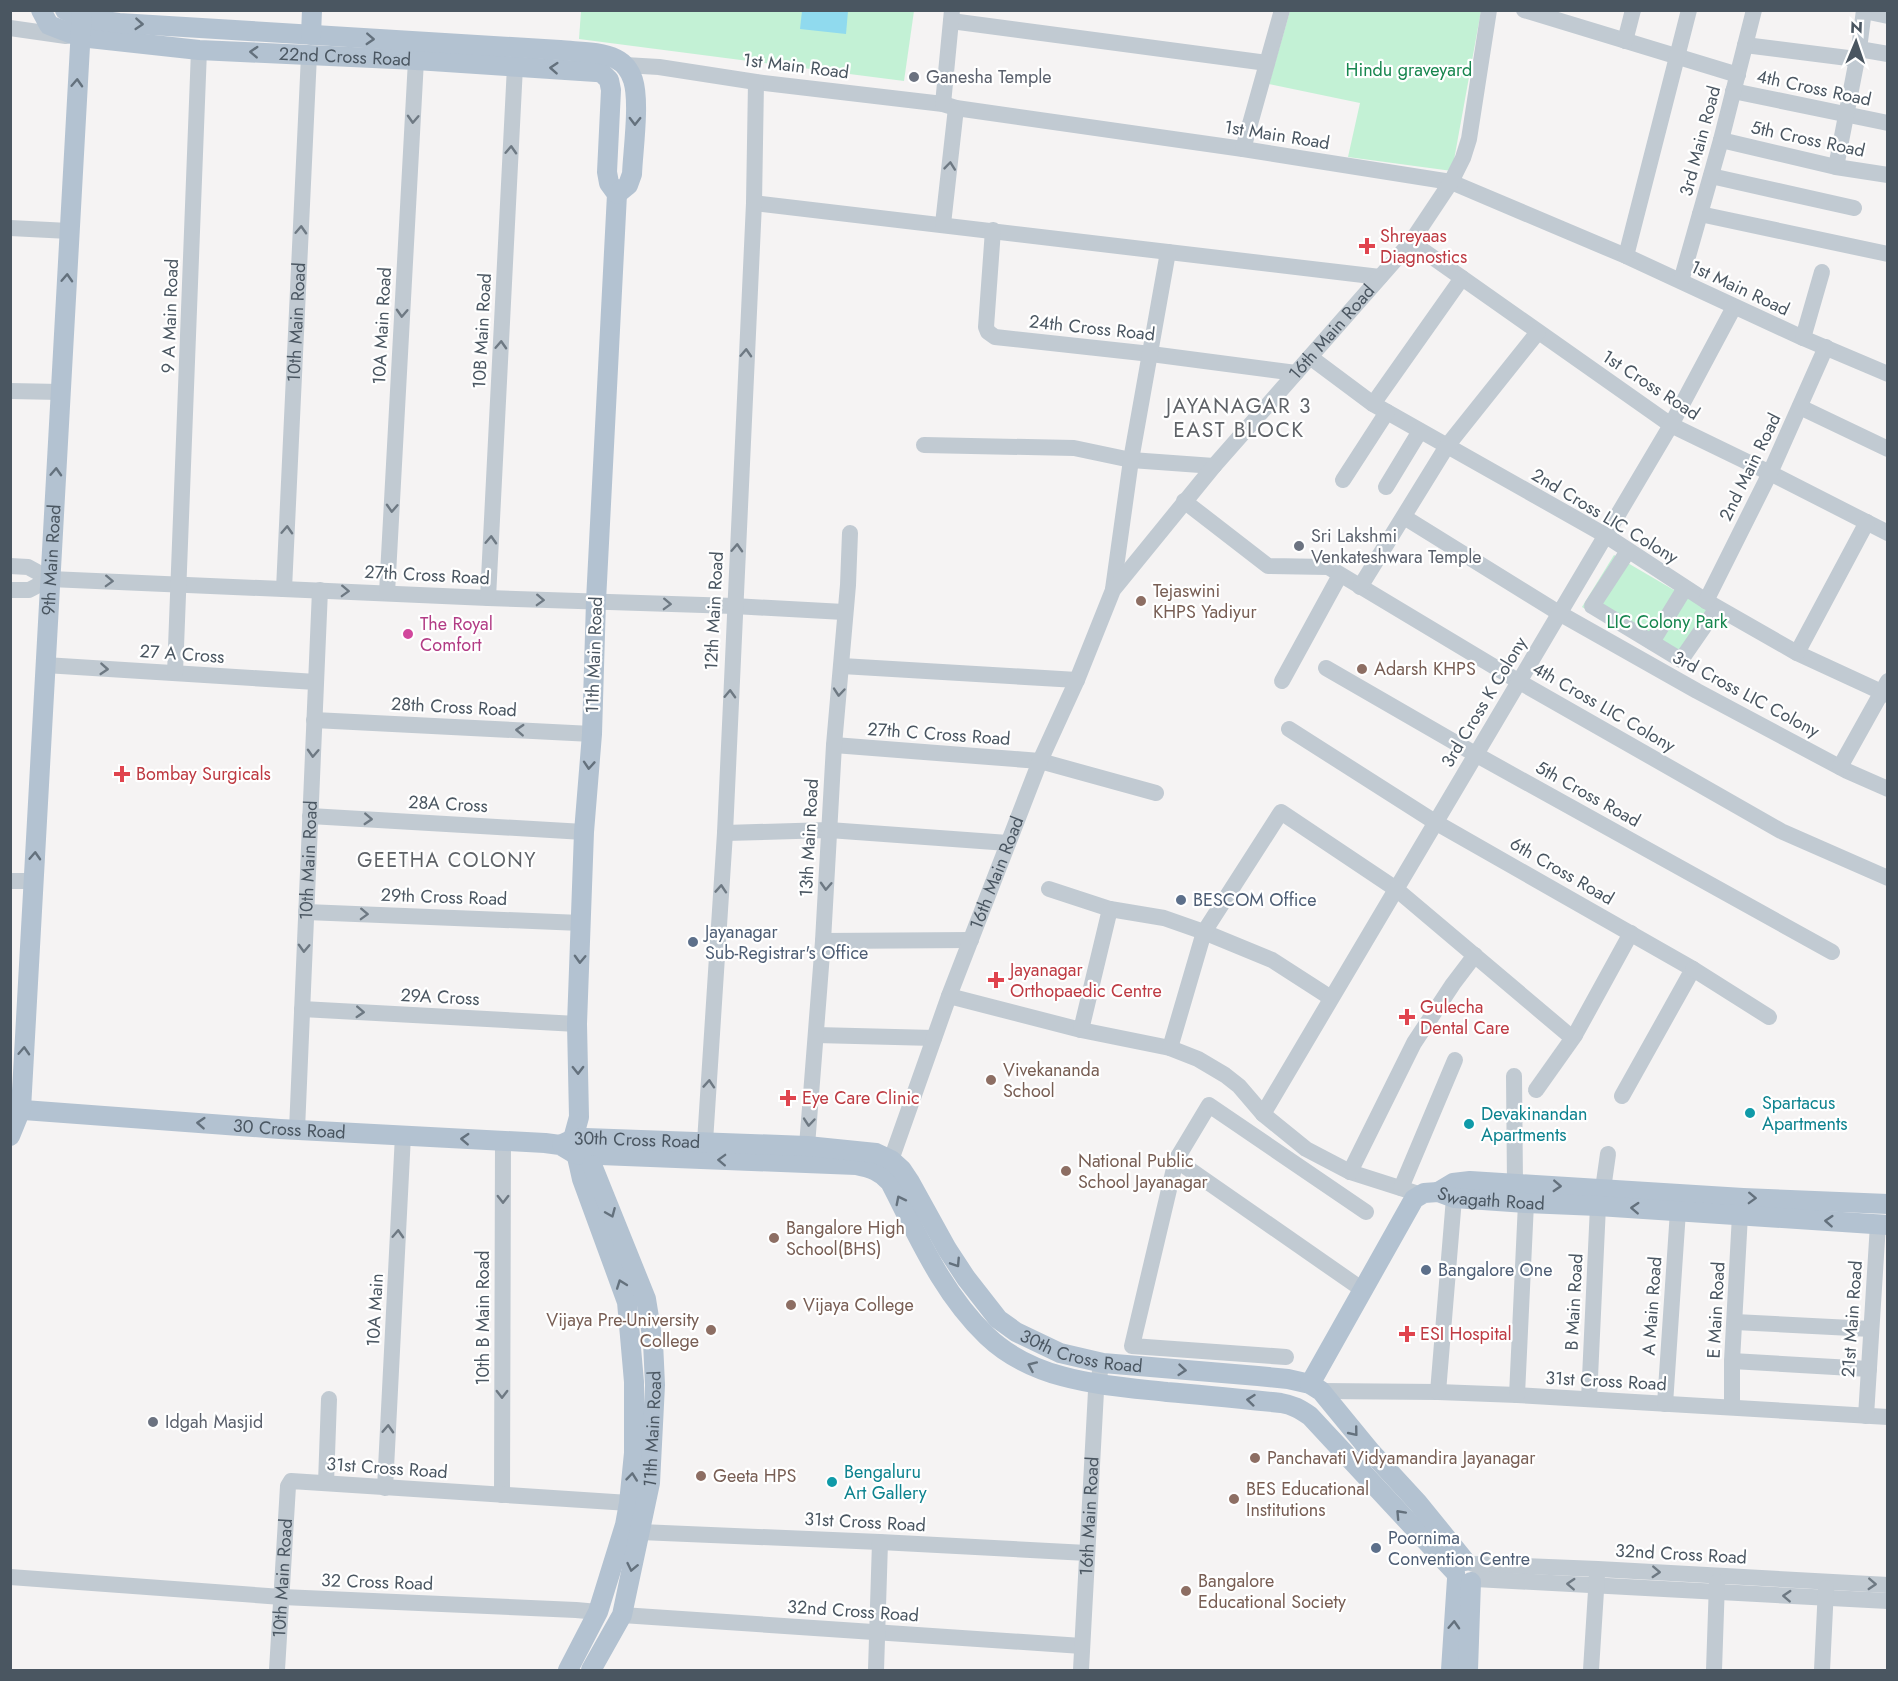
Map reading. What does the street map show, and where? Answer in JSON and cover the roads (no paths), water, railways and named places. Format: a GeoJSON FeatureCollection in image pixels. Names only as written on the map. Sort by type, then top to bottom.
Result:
{"type":"FeatureCollection","features":[{"type":"Feature","properties":{"kind":"main road"},"geometry":{"type":"LineString","coordinates":[[41,10],[49,25],[77,19],[310,45]]}},
{"type":"Feature","properties":{"kind":"main road","name":"10th Main Road"},"geometry":{"type":"LineString","coordinates":[[310,45],[312,10]]}},
{"type":"Feature","properties":{"kind":"main road","name":"22nd Cross Road"},"geometry":{"type":"LineString","coordinates":[[77,19],[199,50],[310,45],[583,52],[606,55],[625,65]]}},
{"type":"Feature","properties":{"kind":"main road","name":"9th Main Road"},"geometry":{"type":"LineString","coordinates":[[10,1136],[34,881],[69,231],[77,19]]}},
{"type":"Feature","properties":{"kind":"main road","name":"22nd Cross Road"},"geometry":{"type":"LineString","coordinates":[[310,45],[416,60],[596,72],[602,73],[609,80]]}},
{"type":"Feature","properties":{"kind":"main road","name":"11th Main Road"},"geometry":{"type":"LineString","coordinates":[[617,195],[628,185],[632,174],[635,89],[630,72],[625,65]]}},
{"type":"Feature","properties":{"kind":"main road","name":"11th Main Road"},"geometry":{"type":"LineString","coordinates":[[568,1671],[598,1612],[625,1525],[634,1453],[635,1418],[632,1343],[627,1302],[582,1179],[577,1146],[579,1117],[577,1024],[584,832],[592,734],[596,601],[617,195],[609,183],[607,172],[609,80]]}},
{"type":"Feature","properties":{"kind":"main road","name":"30 Cross Road"},"geometry":{"type":"LineString","coordinates":[[14,1112],[577,1146]]}},
{"type":"Feature","properties":{"kind":"main road","name":"30th Cross Road"},"geometry":{"type":"LineString","coordinates":[[577,1146],[625,1141],[705,1142],[807,1146],[876,1154],[891,1160],[902,1170],[946,1249],[998,1319],[1037,1343],[1060,1353],[1103,1363],[1288,1379],[1316,1388]]}},
{"type":"Feature","properties":{"kind":"main road","name":"11th Main Road"},"geometry":{"type":"LineString","coordinates":[[577,1146],[596,1179],[646,1299],[653,1342],[655,1385],[650,1483],[622,1615],[591,1671]]}},
{"type":"Feature","properties":{"kind":"main road","name":"30th Cross Road"},"geometry":{"type":"LineString","coordinates":[[577,1146],[873,1168],[891,1182],[924,1252],[962,1308],[987,1336],[1007,1353],[1028,1364],[1076,1380],[1281,1403],[1300,1409],[1310,1416],[1466,1573]]}},
{"type":"Feature","properties":{"kind":"main road","name":"Swagath Road"},"geometry":{"type":"LineString","coordinates":[[1428,1193],[1462,1182],[1515,1184],[1678,1211],[1883,1224]]}},
{"type":"Feature","properties":{"kind":"main road"},"geometry":{"type":"LineString","coordinates":[[1428,1193],[1414,1199],[1363,1290],[1316,1388],[1418,1503],[1466,1573],[1468,1671]]}},
{"type":"Feature","properties":{"kind":"main road","name":"Swagath Road"},"geometry":{"type":"LineString","coordinates":[[1428,1193],[1526,1203],[1600,1197],[1743,1198],[1887,1204]]}},
{"type":"Feature","properties":{"kind":"main road"},"geometry":{"type":"LineString","coordinates":[[1451,1671],[1466,1573]]}},
{"type":"Feature","properties":{"kind":"street"},"geometry":{"type":"LineString","coordinates":[[1243,149],[1282,10]]}},
{"type":"Feature","properties":{"kind":"street","name":"16th Main Road"},"geometry":{"type":"LineString","coordinates":[[1113,590],[1214,465],[1411,242],[1451,182],[1463,158],[1469,139],[1489,10]]}},
{"type":"Feature","properties":{"kind":"street","name":"4th Cross Road"},"geometry":{"type":"LineString","coordinates":[[1524,10],[1575,18],[1625,41],[1678,58],[1735,83],[1846,115],[1887,123]]}},
{"type":"Feature","properties":{"kind":"street"},"geometry":{"type":"LineString","coordinates":[[1625,41],[1633,10]]}},
{"type":"Feature","properties":{"kind":"street"},"geometry":{"type":"LineString","coordinates":[[1626,256],[1689,10]]}},
{"type":"Feature","properties":{"kind":"street","name":"3rd Main Road"},"geometry":{"type":"LineString","coordinates":[[1681,281],[1721,140],[1754,10]]}},
{"type":"Feature","properties":{"kind":"street"},"geometry":{"type":"LineString","coordinates":[[1836,167],[1864,11],[1887,16]]}},
{"type":"Feature","properties":{"kind":"street"},"geometry":{"type":"LineString","coordinates":[[943,224],[951,16],[1267,63]]}},
{"type":"Feature","properties":{"kind":"street"},"geometry":{"type":"LineString","coordinates":[[10,28],[77,19]]}},
{"type":"Feature","properties":{"kind":"street","name":"10th Main Road"},"geometry":{"type":"LineString","coordinates":[[284,589],[310,45]]}},
{"type":"Feature","properties":{"kind":"street"},"geometry":{"type":"LineString","coordinates":[[1745,45],[1857,54],[1887,54]]}},
{"type":"Feature","properties":{"kind":"street","name":"9 A Main Road"},"geometry":{"type":"LineString","coordinates":[[176,673],[199,50]]}},
{"type":"Feature","properties":{"kind":"street","name":"10A Main Road"},"geometry":{"type":"LineString","coordinates":[[387,593],[416,60]]}},
{"type":"Feature","properties":{"kind":"street","name":"1st Main Road"},"geometry":{"type":"LineString","coordinates":[[625,65],[659,67],[756,82],[949,106],[1451,182],[1626,256],[1734,307],[1887,374]]}},
{"type":"Feature","properties":{"kind":"street","name":"10B Main Road"},"geometry":{"type":"LineString","coordinates":[[488,598],[515,66]]}},
{"type":"Feature","properties":{"kind":"street","name":"12th Main Road"},"geometry":{"type":"LineString","coordinates":[[705,1142],[725,833],[754,202],[756,82]]}},
{"type":"Feature","properties":{"kind":"street","name":"5th Cross Road"},"geometry":{"type":"LineString","coordinates":[[1721,140],[1836,167],[1887,175]]}},
{"type":"Feature","properties":{"kind":"street"},"geometry":{"type":"LineString","coordinates":[[1711,176],[1854,208]]}},
{"type":"Feature","properties":{"kind":"street"},"geometry":{"type":"LineString","coordinates":[[754,202],[1380,277]]}},
{"type":"Feature","properties":{"kind":"street"},"geometry":{"type":"LineString","coordinates":[[1700,214],[1887,254]]}},
{"type":"Feature","properties":{"kind":"street"},"geometry":{"type":"LineString","coordinates":[[10,228],[69,231]]}},
{"type":"Feature","properties":{"kind":"street","name":"24th Cross Road"},"geometry":{"type":"LineString","coordinates":[[993,230],[986,327],[988,332],[995,337],[1296,373]]}},
{"type":"Feature","properties":{"kind":"street","name":"1st Cross Road"},"geometry":{"type":"LineString","coordinates":[[1411,242],[1671,425],[1887,533]]}},
{"type":"Feature","properties":{"kind":"street","name":"16th Main Road"},"geometry":{"type":"LineString","coordinates":[[891,1160],[949,996],[1008,843],[1040,761],[1077,680],[1113,590],[1131,460],[1168,252]]}},
{"type":"Feature","properties":{"kind":"street"},"geometry":{"type":"LineString","coordinates":[[1803,338],[1822,272]]}},
{"type":"Feature","properties":{"kind":"street"},"geometry":{"type":"LineString","coordinates":[[1343,480],[1380,408],[1462,278]]}},
{"type":"Feature","properties":{"kind":"street","name":"3rd Cross K Colony"},"geometry":{"type":"LineString","coordinates":[[1263,1114],[1671,425],[1734,307]]}},
{"type":"Feature","properties":{"kind":"street"},"geometry":{"type":"LineString","coordinates":[[1360,587],[1447,446],[1538,332]]}},
{"type":"Feature","properties":{"kind":"street","name":"2nd Main Road"},"geometry":{"type":"LineString","coordinates":[[1645,638],[1682,660],[1712,605],[1826,347]]}},
{"type":"Feature","properties":{"kind":"street","name":"2nd Cross LIC Colony"},"geometry":{"type":"LineString","coordinates":[[1310,357],[1380,408],[1605,535],[1712,605],[1797,653],[1885,689]]}},
{"type":"Feature","properties":{"kind":"street"},"geometry":{"type":"LineString","coordinates":[[10,392],[60,392]]}},
{"type":"Feature","properties":{"kind":"street"},"geometry":{"type":"LineString","coordinates":[[1800,407],[1887,449]]}},
{"type":"Feature","properties":{"kind":"street"},"geometry":{"type":"LineString","coordinates":[[1386,487],[1420,431]]}},
{"type":"Feature","properties":{"kind":"street"},"geometry":{"type":"LineString","coordinates":[[924,445],[1074,448],[1131,460],[1214,465]]}},
{"type":"Feature","properties":{"kind":"street","name":"4th Cross LIC Colony"},"geometry":{"type":"LineString","coordinates":[[1184,501],[1268,566],[1325,567],[1518,681],[1781,831],[1887,878]]}},
{"type":"Feature","properties":{"kind":"street","name":"3rd Cross LIC Colony"},"geometry":{"type":"LineString","coordinates":[[1404,517],[1559,613],[1707,697],[1840,767],[1887,789]]}},
{"type":"Feature","properties":{"kind":"street"},"geometry":{"type":"LineString","coordinates":[[1797,653],[1867,522]]}},
{"type":"Feature","properties":{"kind":"street","name":"13th Main Road"},"geometry":{"type":"LineString","coordinates":[[807,1146],[850,533]]}},
{"type":"Feature","properties":{"kind":"street"},"geometry":{"type":"LineString","coordinates":[[1628,551],[1592,606],[1645,638]]}},
{"type":"Feature","properties":{"kind":"street"},"geometry":{"type":"LineString","coordinates":[[12,567],[11,591],[28,590],[50,579]]}},
{"type":"Feature","properties":{"kind":"street","name":"27th Cross Road"},"geometry":{"type":"LineString","coordinates":[[12,567],[28,567],[50,579],[844,612]]}},
{"type":"Feature","properties":{"kind":"street"},"geometry":{"type":"LineString","coordinates":[[1282,681],[1340,575]]}},
{"type":"Feature","properties":{"kind":"street"},"geometry":{"type":"LineString","coordinates":[[1628,652],[1645,638],[1685,588]]}},
{"type":"Feature","properties":{"kind":"street","name":"10th Main Road"},"geometry":{"type":"LineString","coordinates":[[297,1130],[320,590]]}},
{"type":"Feature","properties":{"kind":"street","name":"27 A Cross"},"geometry":{"type":"LineString","coordinates":[[45,665],[316,682]]}},
{"type":"Feature","properties":{"kind":"street"},"geometry":{"type":"LineString","coordinates":[[842,666],[1077,680]]}},
{"type":"Feature","properties":{"kind":"street","name":"5th Cross Road"},"geometry":{"type":"LineString","coordinates":[[1326,668],[1475,754],[1832,952]]}},
{"type":"Feature","properties":{"kind":"street"},"geometry":{"type":"LineString","coordinates":[[1840,767],[1885,689]]}},
{"type":"Feature","properties":{"kind":"street","name":"28th Cross Road"},"geometry":{"type":"LineString","coordinates":[[314,720],[592,734]]}},
{"type":"Feature","properties":{"kind":"street","name":"6th Cross Road"},"geometry":{"type":"LineString","coordinates":[[1289,729],[1435,822],[1693,969],[1769,1017]]}},
{"type":"Feature","properties":{"kind":"street","name":"27th C Cross Road"},"geometry":{"type":"LineString","coordinates":[[834,745],[1040,761],[1156,793]]}},
{"type":"Feature","properties":{"kind":"street"},"geometry":{"type":"LineString","coordinates":[[1170,1048],[1204,932],[1281,812],[1396,889],[1570,1036],[1575,1035]]}},
{"type":"Feature","properties":{"kind":"street","name":"28A Cross"},"geometry":{"type":"LineString","coordinates":[[310,816],[584,832]]}},
{"type":"Feature","properties":{"kind":"street"},"geometry":{"type":"LineString","coordinates":[[725,833],[829,830],[1008,843]]}},
{"type":"Feature","properties":{"kind":"street"},"geometry":{"type":"LineString","coordinates":[[10,881],[34,881]]}},
{"type":"Feature","properties":{"kind":"street"},"geometry":{"type":"LineString","coordinates":[[1048,889],[1110,909],[1164,918],[1204,932],[1272,960],[1331,998]]}},
{"type":"Feature","properties":{"kind":"street"},"geometry":{"type":"LineString","coordinates":[[1081,1029],[1110,909]]}},
{"type":"Feature","properties":{"kind":"street","name":"29th Cross Road"},"geometry":{"type":"LineString","coordinates":[[306,912],[581,923]]}},
{"type":"Feature","properties":{"kind":"street"},"geometry":{"type":"LineString","coordinates":[[1536,1090],[1575,1035],[1631,933]]}},
{"type":"Feature","properties":{"kind":"street"},"geometry":{"type":"LineString","coordinates":[[823,941],[971,940]]}},
{"type":"Feature","properties":{"kind":"street"},"geometry":{"type":"LineString","coordinates":[[1350,1172],[1414,1043],[1453,984],[1475,956]]}},
{"type":"Feature","properties":{"kind":"street"},"geometry":{"type":"LineString","coordinates":[[1622,1096],[1693,969]]}},
{"type":"Feature","properties":{"kind":"street"},"geometry":{"type":"LineString","coordinates":[[949,996],[1081,1029],[1170,1048],[1198,1059],[1225,1075],[1250,1097],[1263,1114],[1306,1149],[1350,1172],[1428,1193]]}},
{"type":"Feature","properties":{"kind":"street","name":"29A Cross"},"geometry":{"type":"LineString","coordinates":[[302,1009],[577,1024]]}},
{"type":"Feature","properties":{"kind":"street"},"geometry":{"type":"LineString","coordinates":[[816,1035],[934,1038]]}},
{"type":"Feature","properties":{"kind":"street"},"geometry":{"type":"LineString","coordinates":[[1438,1392],[1428,1193],[1455,1060]]}},
{"type":"Feature","properties":{"kind":"street"},"geometry":{"type":"LineString","coordinates":[[1514,1076],[1515,1184]]}},
{"type":"Feature","properties":{"kind":"street"},"geometry":{"type":"LineString","coordinates":[[1286,1357],[1132,1346],[1176,1160],[1209,1105],[1366,1212]]}},
{"type":"Feature","properties":{"kind":"street","name":"10A Main"},"geometry":{"type":"LineString","coordinates":[[385,1488],[403,1135]]}},
{"type":"Feature","properties":{"kind":"street","name":"10th B Main Road"},"geometry":{"type":"LineString","coordinates":[[502,1496],[503,1140]]}},
{"type":"Feature","properties":{"kind":"street","name":"B Main Road"},"geometry":{"type":"LineString","coordinates":[[1589,1399],[1600,1197],[1608,1154]]}},
{"type":"Feature","properties":{"kind":"street"},"geometry":{"type":"LineString","coordinates":[[1176,1160],[1363,1290]]}},
{"type":"Feature","properties":{"kind":"street"},"geometry":{"type":"LineString","coordinates":[[1517,1395],[1526,1203]]}},
{"type":"Feature","properties":{"kind":"street","name":"A Main Road"},"geometry":{"type":"LineString","coordinates":[[1665,1404],[1678,1211]]}},
{"type":"Feature","properties":{"kind":"street","name":"E Main Road"},"geometry":{"type":"LineString","coordinates":[[1732,1407],[1732,1361],[1740,1215]]}},
{"type":"Feature","properties":{"kind":"street","name":"21st Main Road"},"geometry":{"type":"LineString","coordinates":[[1866,1416],[1871,1329],[1883,1224]]}},
{"type":"Feature","properties":{"kind":"street"},"geometry":{"type":"LineString","coordinates":[[1735,1322],[1871,1329]]}},
{"type":"Feature","properties":{"kind":"street"},"geometry":{"type":"LineString","coordinates":[[1732,1361],[1869,1369]]}},
{"type":"Feature","properties":{"kind":"street","name":"16th Main Road"},"geometry":{"type":"LineString","coordinates":[[1081,1671],[1097,1384],[1103,1363]]}},
{"type":"Feature","properties":{"kind":"street","name":"31st Cross Road"},"geometry":{"type":"LineString","coordinates":[[1316,1388],[1517,1395],[1887,1417]]}},
{"type":"Feature","properties":{"kind":"street"},"geometry":{"type":"LineString","coordinates":[[326,1483],[329,1399]]}},
{"type":"Feature","properties":{"kind":"street","name":"31st Cross Road"},"geometry":{"type":"LineString","coordinates":[[288,1486],[289,1482],[294,1480],[629,1503]]}},
{"type":"Feature","properties":{"kind":"street","name":"10th Main Road"},"geometry":{"type":"LineString","coordinates":[[277,1671],[288,1486]]}},
{"type":"Feature","properties":{"kind":"street","name":"31st Cross Road"},"geometry":{"type":"LineString","coordinates":[[640,1532],[1087,1553]]}},
{"type":"Feature","properties":{"kind":"street"},"geometry":{"type":"LineString","coordinates":[[876,1671],[880,1542]]}},
{"type":"Feature","properties":{"kind":"street","name":"32nd Cross Road"},"geometry":{"type":"LineString","coordinates":[[1466,1573],[1597,1577],[1826,1590],[1887,1601]]}},
{"type":"Feature","properties":{"kind":"street","name":"32 Cross Road"},"geometry":{"type":"LineString","coordinates":[[10,1577],[282,1597],[598,1612]]}},
{"type":"Feature","properties":{"kind":"street"},"geometry":{"type":"LineString","coordinates":[[1591,1671],[1597,1577]]}},
{"type":"Feature","properties":{"kind":"street"},"geometry":{"type":"LineString","coordinates":[[1714,1671],[1717,1584]]}},
{"type":"Feature","properties":{"kind":"street","name":"32nd Cross Road"},"geometry":{"type":"LineString","coordinates":[[1826,1590],[1887,1585]]}},
{"type":"Feature","properties":{"kind":"street"},"geometry":{"type":"LineString","coordinates":[[1822,1671],[1826,1590]]}},
{"type":"Feature","properties":{"kind":"street","name":"32nd Cross Road"},"geometry":{"type":"LineString","coordinates":[[622,1615],[1082,1646]]}},
{"type":"Feature","properties":{"kind":"water"},"geometry":{"type":"Polygon","coordinates":[[[802,11],[848,11],[846,34],[800,29],[802,11]]]}},
{"type":"Feature","properties":{"kind":"place","name":"Ganesha Temple"},"geometry":{"type":"Point","coordinates":[914,77]}},
{"type":"Feature","properties":{"kind":"place","name":"Shreyaas Diagnostics"},"geometry":{"type":"Point","coordinates":[1367,246]}},
{"type":"Feature","properties":{"kind":"place","name":"Sri Lakshmi Venkateshwara Temple"},"geometry":{"type":"Point","coordinates":[1299,546]}},
{"type":"Feature","properties":{"kind":"place","name":"Tejaswini KHPS Yadiyur"},"geometry":{"type":"Point","coordinates":[1141,601]}},
{"type":"Feature","properties":{"kind":"place","name":"The Royal Comfort"},"geometry":{"type":"Point","coordinates":[408,634]}},
{"type":"Feature","properties":{"kind":"place","name":"Adarsh KHPS"},"geometry":{"type":"Point","coordinates":[1362,669]}},
{"type":"Feature","properties":{"kind":"place","name":"Bombay Surgicals"},"geometry":{"type":"Point","coordinates":[122,774]}},
{"type":"Feature","properties":{"kind":"place","name":"BESCOM Office"},"geometry":{"type":"Point","coordinates":[1181,900]}},
{"type":"Feature","properties":{"kind":"place","name":"Jayanagar Sub-Registrar's Office"},"geometry":{"type":"Point","coordinates":[693,942]}},
{"type":"Feature","properties":{"kind":"place","name":"Jayanagar Orthopaedic Centre"},"geometry":{"type":"Point","coordinates":[996,980]}},
{"type":"Feature","properties":{"kind":"place","name":"Gulecha Dental Care"},"geometry":{"type":"Point","coordinates":[1407,1017]}},
{"type":"Feature","properties":{"kind":"place","name":"Vivekananda School"},"geometry":{"type":"Point","coordinates":[991,1080]}},
{"type":"Feature","properties":{"kind":"place","name":"Eye Care Clinic"},"geometry":{"type":"Point","coordinates":[788,1098]}},
{"type":"Feature","properties":{"kind":"place","name":"Spartacus Apartments"},"geometry":{"type":"Point","coordinates":[1750,1113]}},
{"type":"Feature","properties":{"kind":"place","name":"Devakinandan Apartments"},"geometry":{"type":"Point","coordinates":[1469,1124]}},
{"type":"Feature","properties":{"kind":"place","name":"National Public School Jayanagar"},"geometry":{"type":"Point","coordinates":[1066,1171]}},
{"type":"Feature","properties":{"kind":"place","name":"Bangalore High School(BHS)"},"geometry":{"type":"Point","coordinates":[774,1238]}},
{"type":"Feature","properties":{"kind":"place","name":"Bangalore One"},"geometry":{"type":"Point","coordinates":[1426,1270]}},
{"type":"Feature","properties":{"kind":"place","name":"Vijaya College"},"geometry":{"type":"Point","coordinates":[791,1305]}},
{"type":"Feature","properties":{"kind":"place","name":"Vijaya Pre-University College"},"geometry":{"type":"Point","coordinates":[711,1330]}},
{"type":"Feature","properties":{"kind":"place","name":"ESI Hospital"},"geometry":{"type":"Point","coordinates":[1407,1334]}},
{"type":"Feature","properties":{"kind":"place","name":"Idgah Masjid"},"geometry":{"type":"Point","coordinates":[153,1422]}},
{"type":"Feature","properties":{"kind":"place","name":"Panchavati Vidyamandira Jayanagar"},"geometry":{"type":"Point","coordinates":[1255,1458]}},
{"type":"Feature","properties":{"kind":"place","name":"Geeta HPS"},"geometry":{"type":"Point","coordinates":[701,1476]}},
{"type":"Feature","properties":{"kind":"place","name":"Bengaluru Art Gallery"},"geometry":{"type":"Point","coordinates":[832,1482]}},
{"type":"Feature","properties":{"kind":"place","name":"BES Educational Institutions"},"geometry":{"type":"Point","coordinates":[1234,1499]}},
{"type":"Feature","properties":{"kind":"place","name":"Poornima Convention Centre"},"geometry":{"type":"Point","coordinates":[1376,1548]}},
{"type":"Feature","properties":{"kind":"place","name":"Bangalore Educational Society"},"geometry":{"type":"Point","coordinates":[1186,1591]}},
{"type":"Feature","properties":{"kind":"district","name":"JAYANAGAR 3 EAST BLOCK"},"geometry":{"type":"Point","coordinates":[1239,418]}},
{"type":"Feature","properties":{"kind":"district","name":"GEETHA COLONY"},"geometry":{"type":"Point","coordinates":[447,860]}},
{"type":"Feature","properties":{"kind":"park label","name":"Hindu graveyard"},"geometry":{"type":"Point","coordinates":[1409,70]}},
{"type":"Feature","properties":{"kind":"park label","name":"LIC Colony Park"},"geometry":{"type":"Point","coordinates":[1667,622]}}]}
